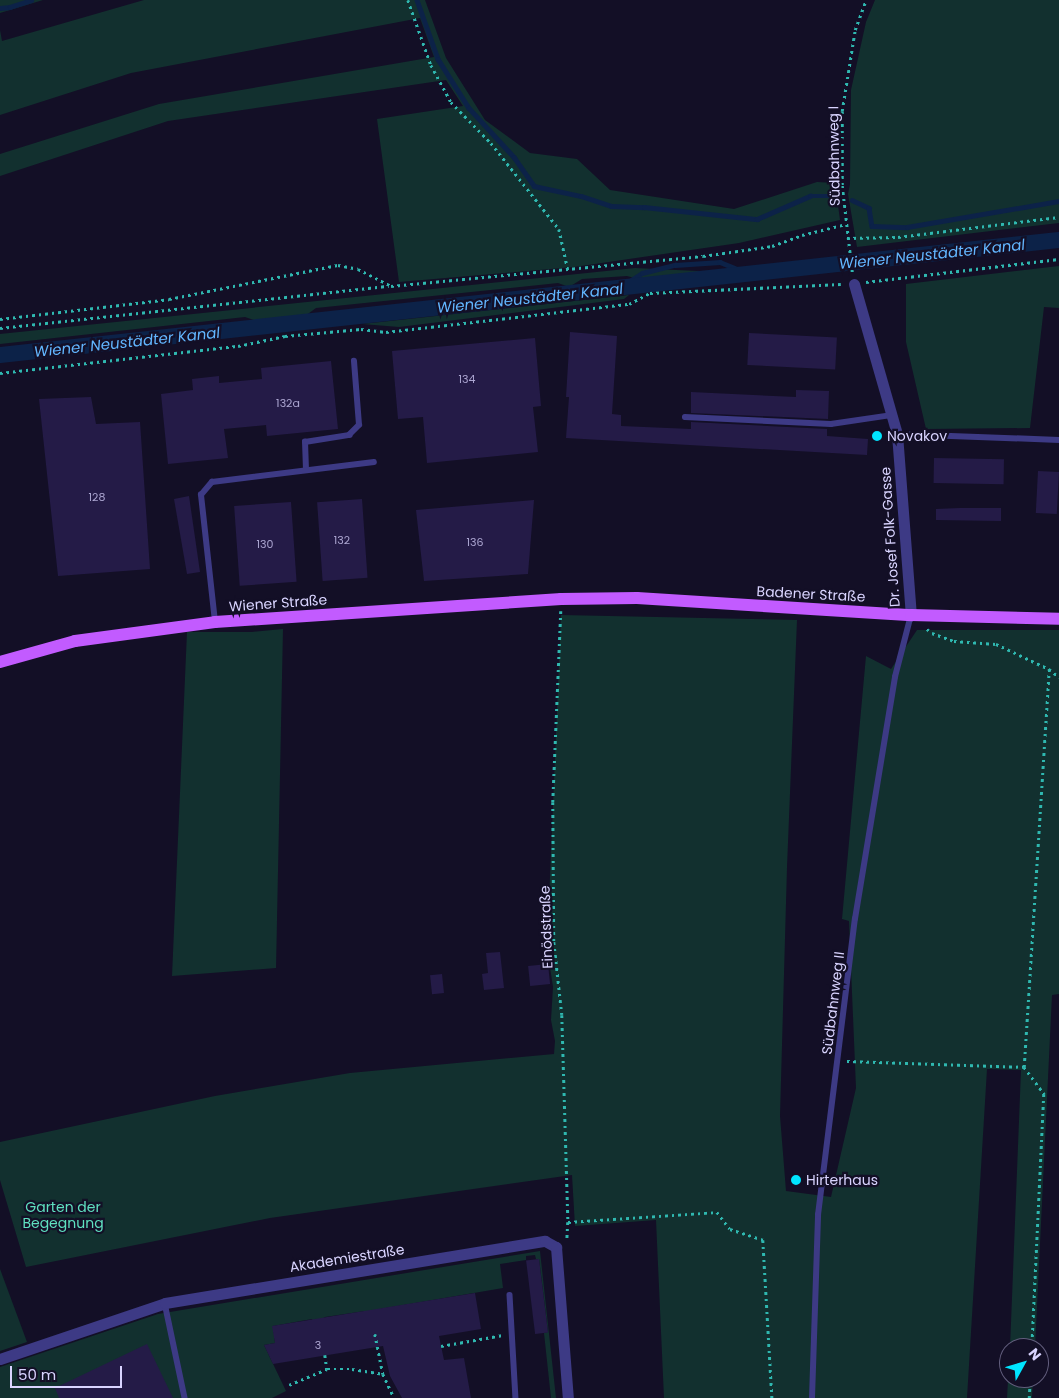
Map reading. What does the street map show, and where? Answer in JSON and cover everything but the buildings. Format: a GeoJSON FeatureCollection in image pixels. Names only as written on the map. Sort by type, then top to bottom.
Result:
{"type":"FeatureCollection","features":[{"type":"Feature","properties":{"kind":"main road","name":"Badener Straße"},"geometry":{"type":"LineString","coordinates":[[562,599],[637,598],[911,615],[1059,619]]}},
{"type":"Feature","properties":{"kind":"main road","name":"Wiener Straße"},"geometry":{"type":"LineString","coordinates":[[0,662],[75,641],[215,622],[562,599]]}},
{"type":"Feature","properties":{"kind":"street","name":"Dr. Josef Folk-Gasse"},"geometry":{"type":"LineString","coordinates":[[854,284],[896,434],[911,615]]}},
{"type":"Feature","properties":{"kind":"street","name":"Akademiestraße"},"geometry":{"type":"LineString","coordinates":[[0,1359],[165,1303],[545,1241],[556,1247]]}},
{"type":"Feature","properties":{"kind":"street"},"geometry":{"type":"LineString","coordinates":[[556,1247],[568,1398]]}},
{"type":"Feature","properties":{"kind":"lane"},"geometry":{"type":"LineString","coordinates":[[306,470],[304,442],[349,436],[359,425],[354,361]]}},
{"type":"Feature","properties":{"kind":"lane"},"geometry":{"type":"LineString","coordinates":[[685,417],[831,424],[892,415]]}},
{"type":"Feature","properties":{"kind":"lane"},"geometry":{"type":"LineString","coordinates":[[896,434],[1059,440]]}},
{"type":"Feature","properties":{"kind":"lane"},"geometry":{"type":"LineString","coordinates":[[215,622],[201,495],[212,482],[374,462]]}},
{"type":"Feature","properties":{"kind":"lane","name":"Südbahnweg II"},"geometry":{"type":"LineString","coordinates":[[812,1398],[818,1215],[857,910],[895,678],[911,615]]}},
{"type":"Feature","properties":{"kind":"lane"},"geometry":{"type":"LineString","coordinates":[[510,1295],[516,1398]]}},
{"type":"Feature","properties":{"kind":"lane"},"geometry":{"type":"LineString","coordinates":[[165,1303],[185,1398]]}},
{"type":"Feature","properties":{"kind":"path"},"geometry":{"type":"LineString","coordinates":[[408,0],[431,65],[451,102],[491,143],[559,229],[568,270]]}},
{"type":"Feature","properties":{"kind":"path","name":"Südbahnweg I"},"geometry":{"type":"LineString","coordinates":[[854,284],[848,247],[842,184],[842,111],[855,30],[866,0]]}},
{"type":"Feature","properties":{"kind":"path"},"geometry":{"type":"LineString","coordinates":[[847,238],[898,237],[1059,217]]}},
{"type":"Feature","properties":{"kind":"path"},"geometry":{"type":"LineString","coordinates":[[0,328],[391,286],[568,270],[772,246],[802,235],[846,224]]}},
{"type":"Feature","properties":{"kind":"path"},"geometry":{"type":"LineString","coordinates":[[0,372],[238,346],[285,336],[361,329],[386,332],[629,304],[650,293],[854,284],[1059,259]]}},
{"type":"Feature","properties":{"kind":"path"},"geometry":{"type":"LineString","coordinates":[[0,319],[169,299],[338,265],[358,269],[391,286]]}},
{"type":"Feature","properties":{"kind":"path","name":"Einödstraße"},"geometry":{"type":"LineString","coordinates":[[556,1247],[566,1242],[568,1222],[562,1015],[554,942],[553,802],[562,599]]}},
{"type":"Feature","properties":{"kind":"path"},"geometry":{"type":"LineString","coordinates":[[911,615],[932,633],[954,641],[996,644],[1049,669],[1059,677]]}},
{"type":"Feature","properties":{"kind":"path"},"geometry":{"type":"LineString","coordinates":[[1032,1338],[1044,1094],[1024,1067],[1049,669]]}},
{"type":"Feature","properties":{"kind":"path"},"geometry":{"type":"LineString","coordinates":[[838,1061],[1024,1067]]}},
{"type":"Feature","properties":{"kind":"path"},"geometry":{"type":"LineString","coordinates":[[568,1222],[717,1212],[730,1230],[763,1240],[772,1398]]}},
{"type":"Feature","properties":{"kind":"path"},"geometry":{"type":"LineString","coordinates":[[441,1346],[512,1333]]}},
{"type":"Feature","properties":{"kind":"path"},"geometry":{"type":"LineString","coordinates":[[376,1334],[383,1374],[394,1398]]}},
{"type":"Feature","properties":{"kind":"path"},"geometry":{"type":"LineString","coordinates":[[325,1355],[328,1369]]}},
{"type":"Feature","properties":{"kind":"path"},"geometry":{"type":"LineString","coordinates":[[289,1385],[328,1369],[352,1369],[383,1374]]}},
{"type":"Feature","properties":{"kind":"green space"},"geometry":{"type":"Polygon","coordinates":[[[0,0],[43,0],[0,13],[0,0]]]}},
{"type":"Feature","properties":{"kind":"green space"},"geometry":{"type":"Polygon","coordinates":[[[144,0],[425,0],[446,58],[485,120],[530,153],[577,159],[610,190],[734,209],[817,182],[835,183],[840,220],[739,243],[574,267],[399,282],[377,119],[463,106],[446,80],[168,121],[0,176],[0,154],[159,104],[434,57],[420,18],[131,73],[0,115],[0,30],[2,41],[144,0]]]}},
{"type":"Feature","properties":{"kind":"green space"},"geometry":{"type":"Polygon","coordinates":[[[875,0],[1059,0],[1059,223],[857,247],[848,194],[850,184],[851,90],[866,22],[875,0]]]}},
{"type":"Feature","properties":{"kind":"green space"},"geometry":{"type":"Polygon","coordinates":[[[1059,266],[1059,308],[1044,307],[1030,428],[926,429],[906,342],[906,284],[1059,266]]]}},
{"type":"Feature","properties":{"kind":"green space"},"geometry":{"type":"Polygon","coordinates":[[[635,268],[718,272],[645,281],[627,276],[582,279],[569,287],[558,283],[316,308],[301,319],[263,323],[245,317],[0,344],[0,334],[635,268]]]}},
{"type":"Feature","properties":{"kind":"green space"},"geometry":{"type":"Polygon","coordinates":[[[629,295],[624,299],[399,327],[362,324],[629,295]]]}},
{"type":"Feature","properties":{"kind":"green space","name":"Garten der Begegnung"},"geometry":{"type":"Polygon","coordinates":[[[561,615],[797,620],[787,867],[780,1116],[786,1191],[831,1197],[856,1088],[849,921],[842,919],[866,656],[891,669],[917,630],[1059,630],[1059,994],[1052,995],[1035,1338],[1010,1338],[1021,1070],[987,1069],[967,1398],[664,1398],[656,1220],[575,1226],[572,1175],[270,1218],[26,1267],[0,1180],[0,1142],[215,1096],[350,1073],[554,1054],[555,1041],[551,1020],[553,987],[547,948],[561,615]]]}},
{"type":"Feature","properties":{"kind":"green space"},"geometry":{"type":"Polygon","coordinates":[[[283,629],[276,968],[172,976],[187,632],[252,632],[283,629]]]}},
{"type":"Feature","properties":{"kind":"green space"},"geometry":{"type":"Polygon","coordinates":[[[540,1251],[556,1398],[551,1398],[544,1333],[548,1332],[539,1259],[536,1259],[535,1255],[526,1256],[526,1260],[500,1264],[503,1288],[380,1309],[366,1317],[365,1311],[325,1317],[314,1324],[312,1319],[273,1326],[275,1343],[264,1345],[286,1391],[272,1398],[0,1398],[0,1367],[158,1314],[540,1251]]]}},
{"type":"Feature","properties":{"kind":"green space"},"geometry":{"type":"Polygon","coordinates":[[[0,1269],[27,1342],[0,1351],[0,1269]]]}},
{"type":"Feature","properties":{"kind":"green space"},"geometry":{"type":"Polygon","coordinates":[[[1008,1388],[1032,1388],[1032,1398],[1007,1398],[1008,1388]]]}},
{"type":"Feature","properties":{"kind":"waterway"},"geometry":{"type":"LineString","coordinates":[[0,8],[10,7],[31,0]]}},
{"type":"Feature","properties":{"kind":"waterway"},"geometry":{"type":"LineString","coordinates":[[417,0],[438,59],[469,108],[514,157],[534,186],[581,196],[611,206],[644,207],[757,219],[810,196],[836,196]]}},
{"type":"Feature","properties":{"kind":"waterway"},"geometry":{"type":"LineString","coordinates":[[852,200],[869,208],[872,226],[907,227],[1059,201]]}},
{"type":"Feature","properties":{"kind":"waterway","name":"Wiener Neustädter Kanal"},"geometry":{"type":"LineString","coordinates":[[0,355],[1059,240]]}},
{"type":"Feature","properties":{"kind":"waterway"},"geometry":{"type":"LineString","coordinates":[[619,288],[642,273],[675,265],[720,262],[749,274]]}},
{"type":"Feature","properties":{"kind":"place","name":"Novakov"},"geometry":{"type":"Point","coordinates":[877,436]}},
{"type":"Feature","properties":{"kind":"place","name":"Hirterhaus"},"geometry":{"type":"Point","coordinates":[796,1180]}}]}
